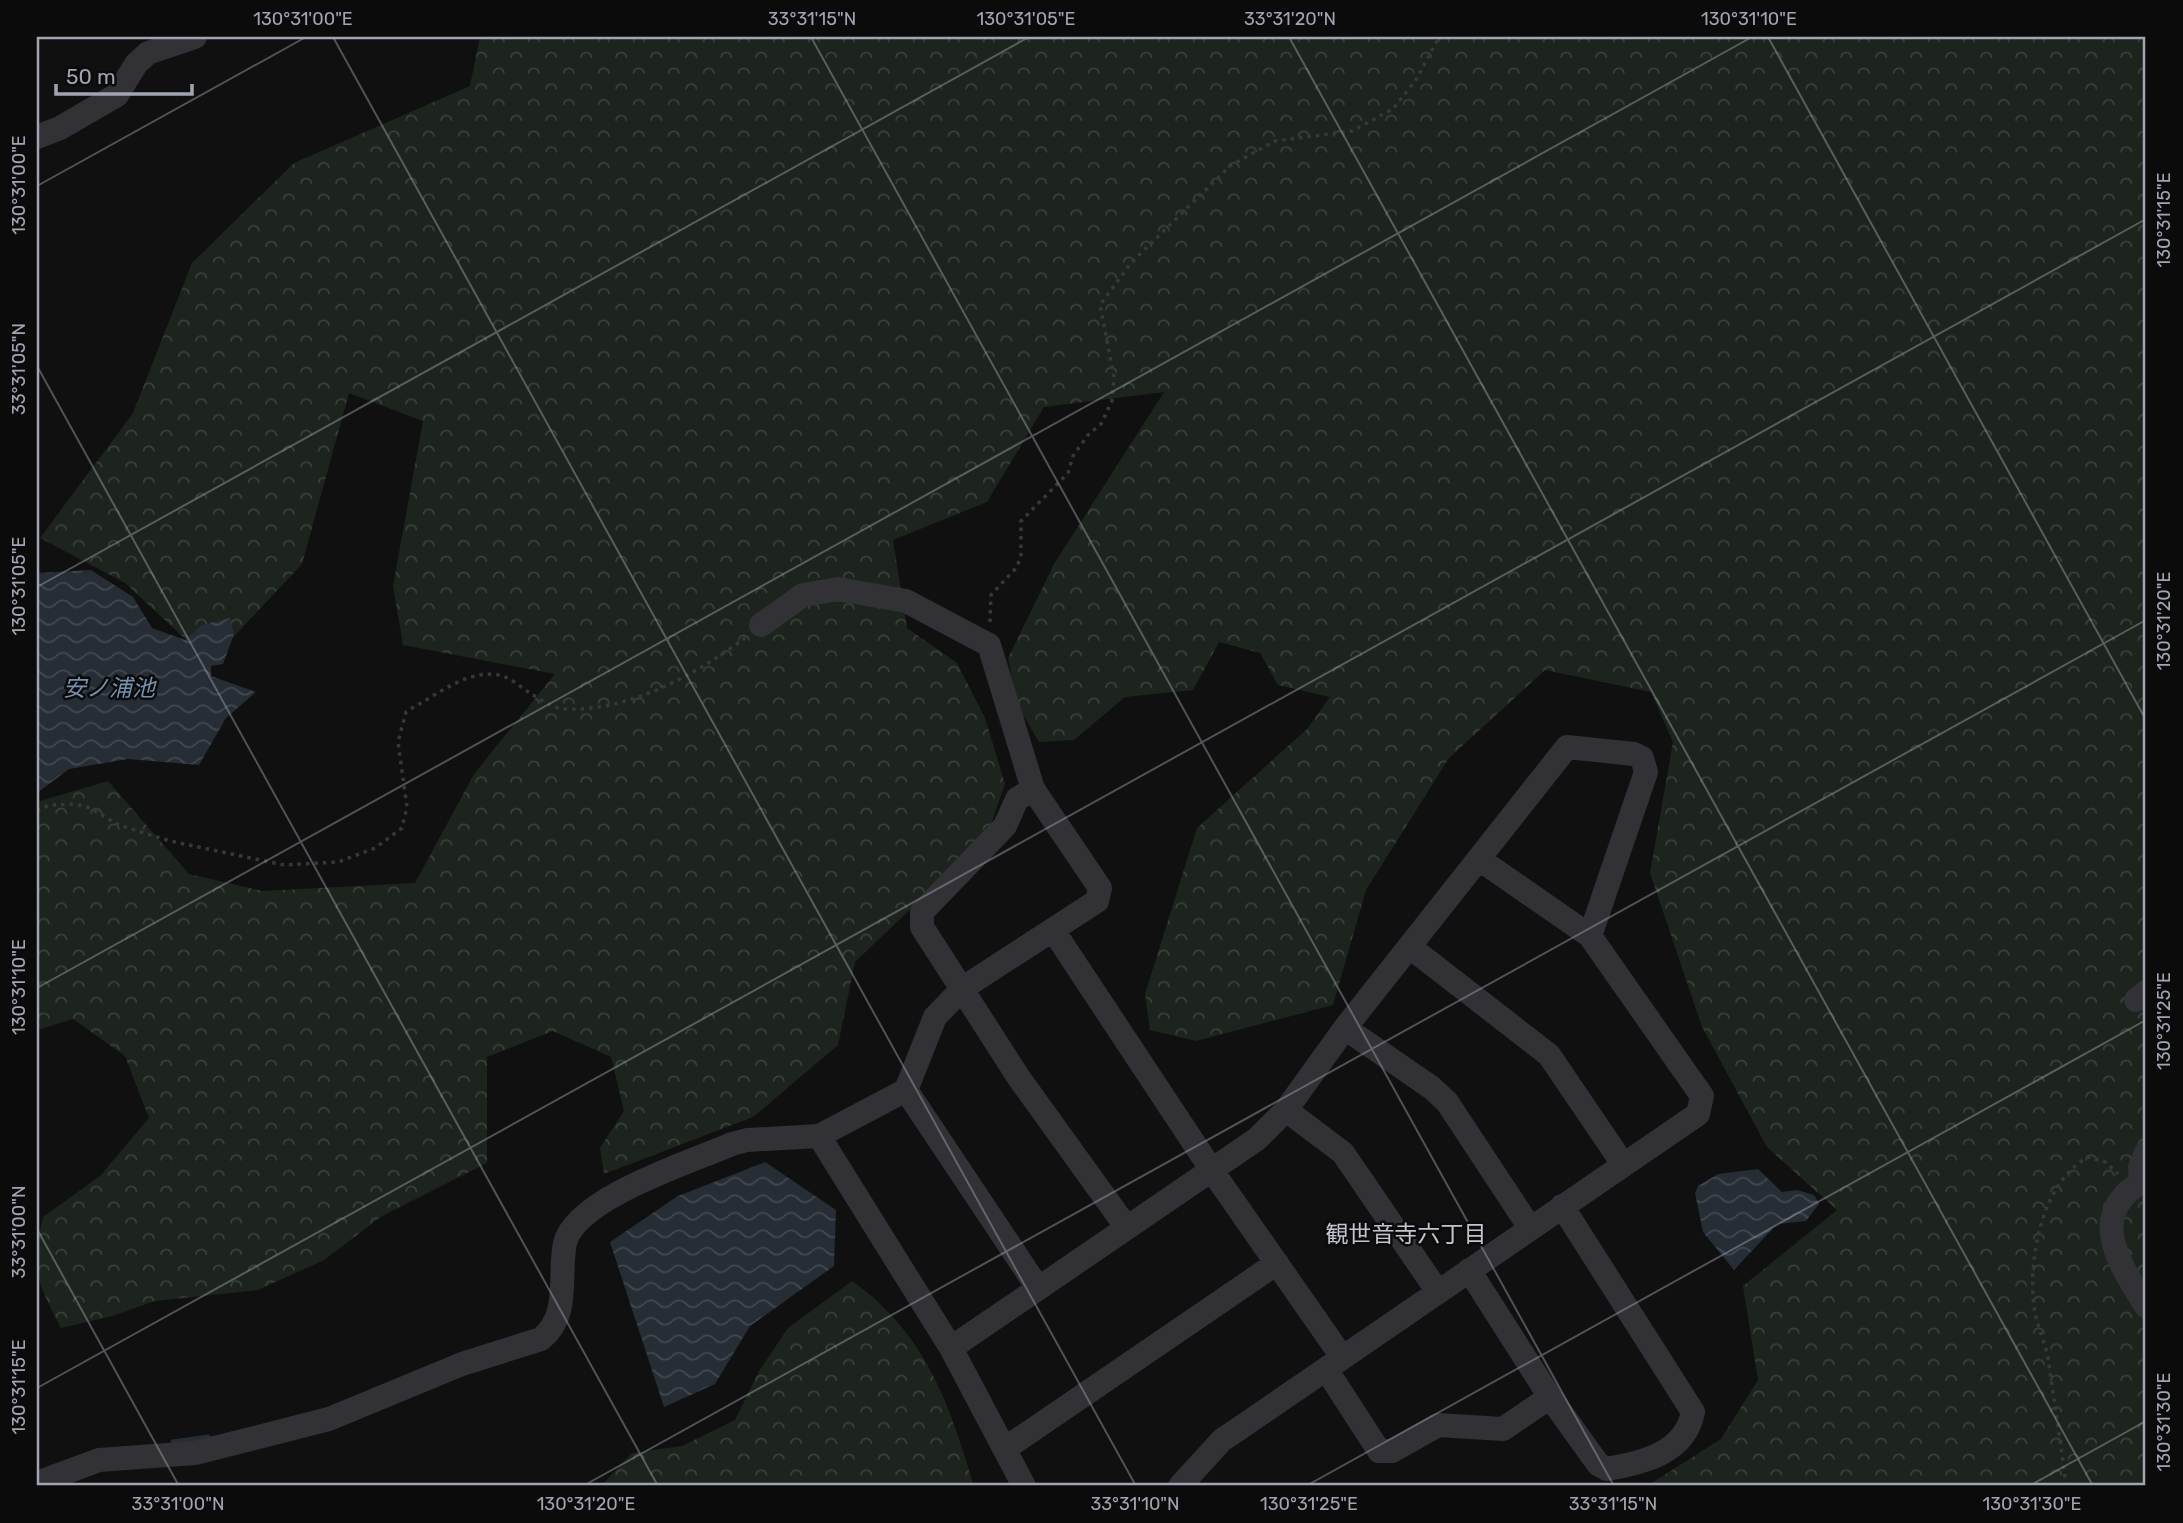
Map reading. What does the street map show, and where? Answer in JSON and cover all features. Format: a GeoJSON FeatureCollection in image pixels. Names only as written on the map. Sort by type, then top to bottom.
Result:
{"type":"FeatureCollection","features":[{"type":"Feature","properties":{"kind":"street"},"geometry":{"type":"LineString","coordinates":[[37,137],[60,128],[117,95],[136,64],[148,53],[163,45],[195,37]]}},
{"type":"Feature","properties":{"kind":"street"},"geometry":{"type":"LineString","coordinates":[[37,1483],[99,1460],[195,1453],[329,1419],[462,1364],[541,1339],[551,1332],[559,1315],[565,1242],[591,1207],[732,1144],[747,1140],[819,1136],[906,1090],[935,1017],[963,988],[1097,901],[1100,888],[1033,789],[989,645],[906,601],[838,589],[803,595],[761,625]]}},
{"type":"Feature","properties":{"kind":"street"},"geometry":{"type":"LineString","coordinates":[[951,1348],[1213,1172],[1257,1139],[1286,1110],[1346,1028],[1567,747],[1634,754],[1642,758],[1646,772],[1590,936]]}},
{"type":"Feature","properties":{"kind":"street"},"geometry":{"type":"LineString","coordinates":[[1033,789],[1017,799],[1004,826],[922,912],[922,927],[1019,1077],[1127,1228]]}},
{"type":"Feature","properties":{"kind":"street"},"geometry":{"type":"LineString","coordinates":[[1180,1486],[1222,1440],[1698,1114],[1702,1096],[1590,936],[1479,859]]}},
{"type":"Feature","properties":{"kind":"street"},"geometry":{"type":"LineString","coordinates":[[1053,930],[1213,1172],[1277,1263],[1334,1363],[1378,1451],[1392,1451],[1438,1425],[1503,1429],[1550,1397]]}},
{"type":"Feature","properties":{"kind":"street"},"geometry":{"type":"LineString","coordinates":[[1410,947],[1549,1055],[1623,1164]]}},
{"type":"Feature","properties":{"kind":"street"},"geometry":{"type":"LineString","coordinates":[[1346,1028],[1432,1088],[1447,1102],[1530,1228]]}},
{"type":"Feature","properties":{"kind":"street"},"geometry":{"type":"LineString","coordinates":[[906,1090],[1038,1288]]}},
{"type":"Feature","properties":{"kind":"street"},"geometry":{"type":"LineString","coordinates":[[1286,1110],[1343,1153],[1438,1292]]}},
{"type":"Feature","properties":{"kind":"street"},"geometry":{"type":"LineString","coordinates":[[819,1136],[951,1348],[1024,1486]]}},
{"type":"Feature","properties":{"kind":"street"},"geometry":{"type":"LineString","coordinates":[[2146,1153],[2140,1167],[2140,1183],[2115,1210],[2110,1227],[2114,1249],[2146,1306]]}},
{"type":"Feature","properties":{"kind":"street"},"geometry":{"type":"LineString","coordinates":[[1469,1270],[1550,1397],[1598,1464],[1607,1469],[1648,1461],[1661,1455],[1674,1445],[1693,1412],[1562,1206]]}},
{"type":"Feature","properties":{"kind":"street"},"geometry":{"type":"LineString","coordinates":[[1006,1448],[1277,1263]]}},
{"type":"Feature","properties":{"kind":"path"},"geometry":{"type":"LineString","coordinates":[[989,645],[991,595],[1017,567],[1021,555],[1021,521],[1068,473],[1073,456],[1088,435],[1101,424],[1112,401],[1114,377],[1100,305],[1131,263],[1177,214],[1230,166],[1275,141],[1353,131],[1393,109],[1416,80],[1439,37]]}},
{"type":"Feature","properties":{"kind":"path"},"geometry":{"type":"LineString","coordinates":[[37,811],[49,805],[75,804],[90,807],[118,825],[170,841],[284,865],[338,862],[375,848],[402,828],[407,807],[398,743],[406,712],[414,707],[471,676],[503,676],[551,706],[563,709],[615,704],[667,685],[724,653],[761,625]]}},
{"type":"Feature","properties":{"kind":"path"},"geometry":{"type":"LineString","coordinates":[[2066,1486],[2047,1351],[2034,1308],[2032,1270],[2043,1222],[2052,1197],[2077,1163],[2088,1157],[2105,1162],[2140,1183]]}},
{"type":"Feature","properties":{"kind":"green space"},"geometry":{"type":"Polygon","coordinates":[[[480,37],[2146,37],[2146,1486],[1647,1486],[1721,1439],[1758,1380],[1743,1286],[1837,1210],[1767,1147],[1702,1027],[1650,873],[1673,742],[1651,692],[1545,670],[1449,758],[1366,890],[1333,1005],[1196,1041],[1150,1030],[1145,994],[1197,828],[1307,729],[1330,697],[1278,685],[1260,653],[1219,642],[1193,690],[1125,697],[1074,740],[1039,742],[1017,705],[1008,658],[1054,564],[1164,392],[1044,407],[987,502],[893,540],[907,628],[957,663],[985,718],[1005,784],[987,836],[855,962],[838,1045],[753,1117],[604,1174],[600,1148],[624,1111],[611,1057],[553,1031],[487,1057],[487,1163],[382,1216],[324,1260],[258,1290],[155,1301],[112,1316],[61,1328],[38,1274],[37,1250],[43,1217],[100,1176],[149,1118],[125,1056],[73,1019],[37,1030],[37,802],[108,781],[189,874],[263,891],[415,883],[474,774],[555,674],[403,645],[393,586],[423,421],[349,393],[302,564],[210,662],[125,583],[40,538],[133,413],[192,263],[294,163],[470,86],[480,37]]]}},
{"type":"Feature","properties":{"kind":"green space"},"geometry":{"type":"Polygon","coordinates":[[[852,1281],[899,1324],[917,1347],[944,1399],[974,1486],[601,1486],[632,1453],[682,1446],[735,1420],[759,1371],[788,1328],[852,1281]]]}},
{"type":"Feature","properties":{"kind":"water","name":"安ノ浦池"},"geometry":{"type":"Polygon","coordinates":[[[91,570],[133,597],[152,628],[185,640],[202,625],[230,618],[234,634],[223,664],[211,666],[211,676],[256,692],[226,718],[199,765],[128,759],[69,769],[37,793],[37,573],[91,570]]]}},
{"type":"Feature","properties":{"kind":"water"},"geometry":{"type":"Polygon","coordinates":[[[765,1162],[836,1210],[834,1266],[750,1326],[715,1384],[664,1407],[610,1242],[678,1196],[765,1162]]]}},
{"type":"Feature","properties":{"kind":"water"},"geometry":{"type":"Polygon","coordinates":[[[1758,1169],[1782,1192],[1797,1190],[1814,1195],[1819,1204],[1806,1221],[1777,1224],[1734,1270],[1703,1232],[1695,1193],[1698,1186],[1718,1174],[1758,1169]]]}},
{"type":"Feature","properties":{"kind":"waterway"},"geometry":{"type":"LineString","coordinates":[[173,1442],[208,1437]]}},
{"type":"Feature","properties":{"kind":"district","name":"観世音寺六丁目"},"geometry":{"type":"Point","coordinates":[1406,1234]}}]}
